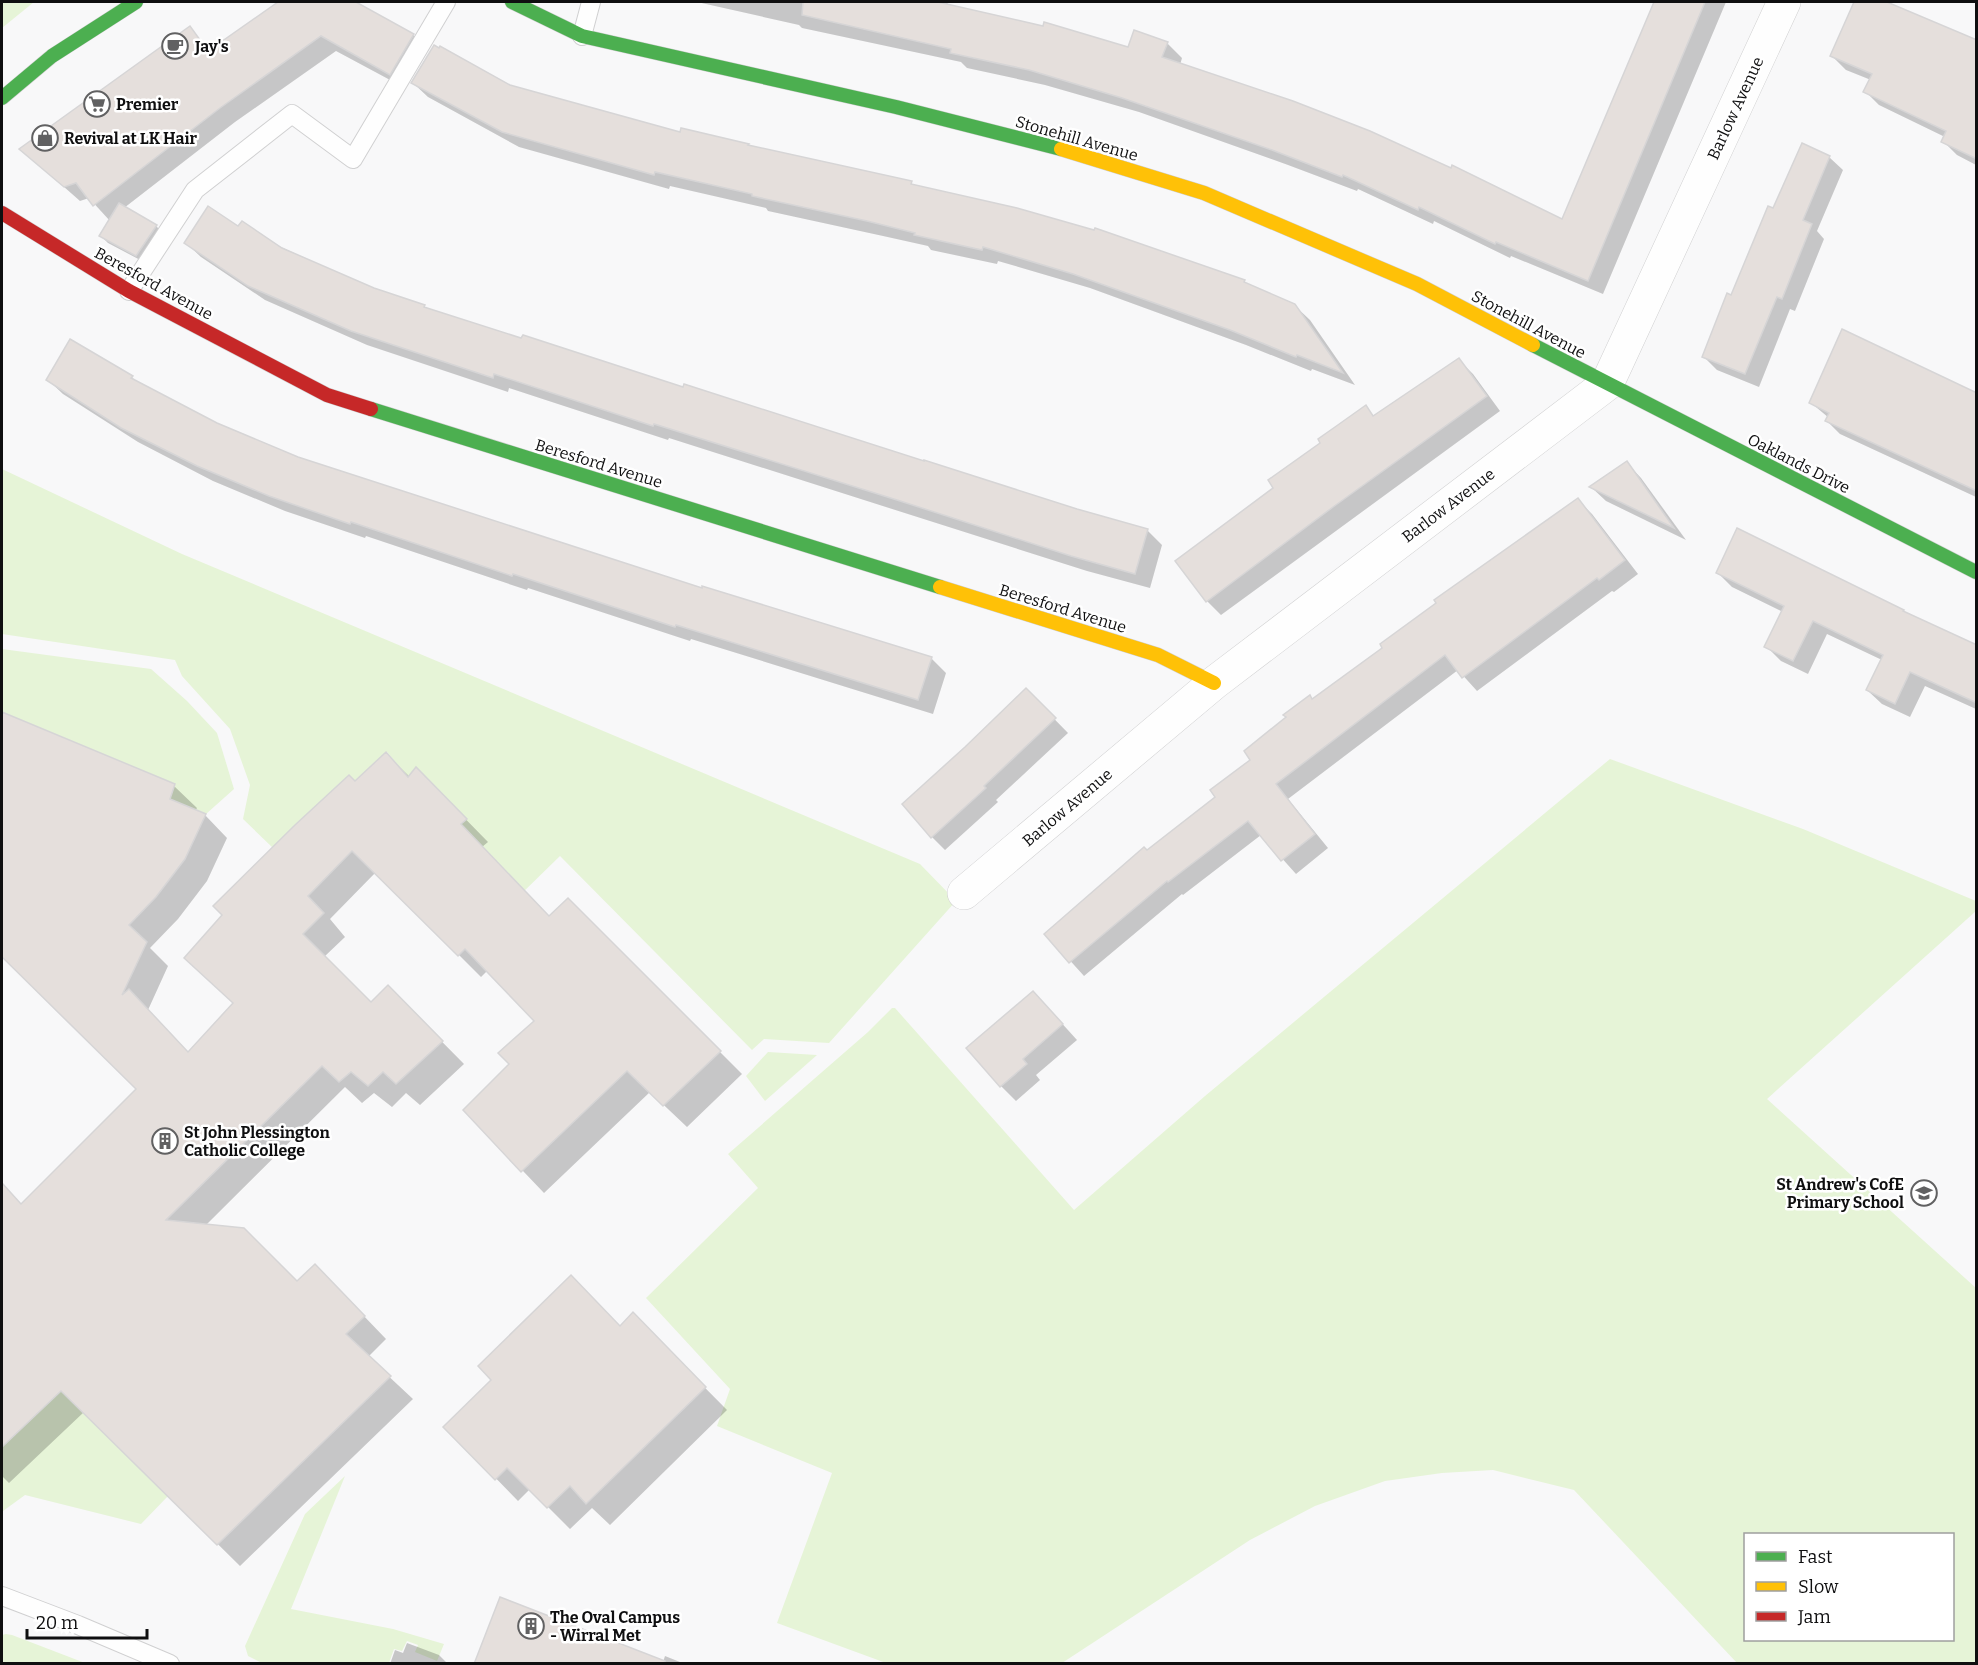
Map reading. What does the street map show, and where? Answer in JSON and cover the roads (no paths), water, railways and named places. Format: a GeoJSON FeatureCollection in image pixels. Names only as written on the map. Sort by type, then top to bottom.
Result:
{"type":"FeatureCollection","features":[{"type":"Feature","properties":{"kind":"street"},"geometry":{"type":"LineString","coordinates":[[2,98],[52,56],[136,2]]}},
{"type":"Feature","properties":{"kind":"street","name":"Stonehill Avenue"},"geometry":{"type":"LineString","coordinates":[[512,2],[582,36],[896,106],[1050,145],[1204,193],[1417,284],[1607,384]]}},
{"type":"Feature","properties":{"kind":"street","name":"Barlow Avenue"},"geometry":{"type":"LineString","coordinates":[[964,893],[1214,683],[1607,384],[1784,2]]}},
{"type":"Feature","properties":{"kind":"street","name":"Beresford Avenue"},"geometry":{"type":"LineString","coordinates":[[2,213],[129,291],[327,395],[1158,655],[1214,683]]}},
{"type":"Feature","properties":{"kind":"street","name":"Oaklands Drive"},"geometry":{"type":"LineString","coordinates":[[1607,384],[1977,572]]}},
{"type":"Feature","properties":{"kind":"lane"},"geometry":{"type":"LineString","coordinates":[[129,291],[195,190],[292,114],[353,159],[446,2]]}},
{"type":"Feature","properties":{"kind":"lane"},"geometry":{"type":"LineString","coordinates":[[582,36],[591,2]]}},
{"type":"Feature","properties":{"kind":"lane"},"geometry":{"type":"LineString","coordinates":[[2,1596],[170,1664]]}},
{"type":"Feature","properties":{"kind":"place","name":"Jay's"},"geometry":{"type":"Point","coordinates":[175,46]}},
{"type":"Feature","properties":{"kind":"place","name":"Premier"},"geometry":{"type":"Point","coordinates":[97,104]}},
{"type":"Feature","properties":{"kind":"place","name":"Revival at LK Hair"},"geometry":{"type":"Point","coordinates":[45,138]}},
{"type":"Feature","properties":{"kind":"place","name":"St John Plessington Catholic College"},"geometry":{"type":"Point","coordinates":[165,1141]}},
{"type":"Feature","properties":{"kind":"place","name":"St Andrew's CofE Primary School"},"geometry":{"type":"Point","coordinates":[1924,1193]}},
{"type":"Feature","properties":{"kind":"place","name":"The Oval Campus - Wirral Met"},"geometry":{"type":"Point","coordinates":[531,1626]}}]}
